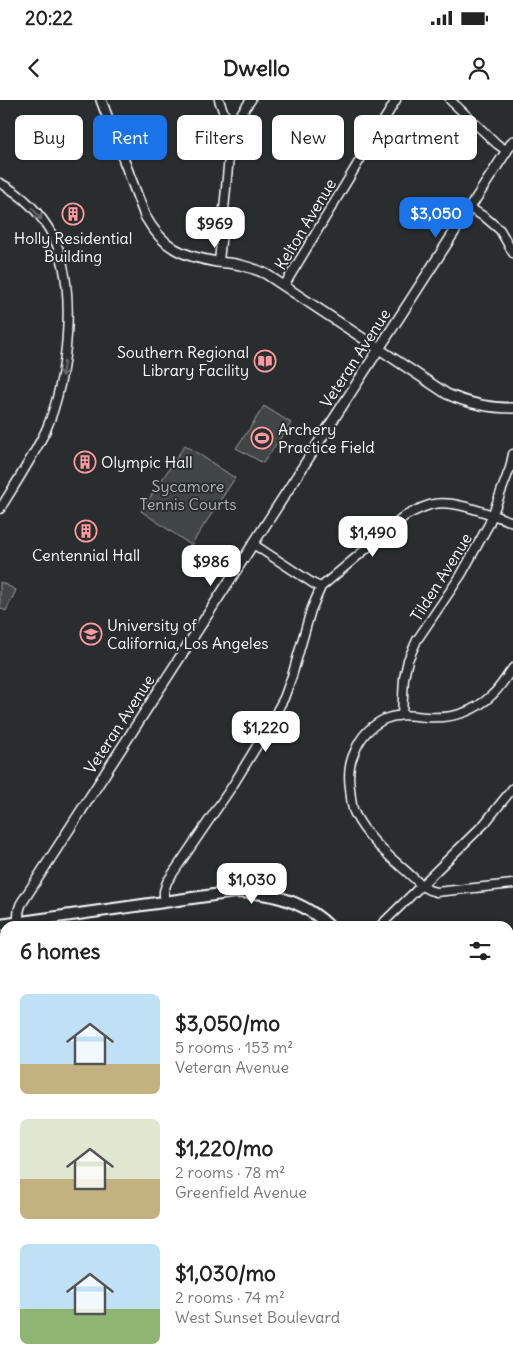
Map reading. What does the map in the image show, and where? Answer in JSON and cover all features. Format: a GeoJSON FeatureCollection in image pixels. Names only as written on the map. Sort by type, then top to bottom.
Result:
{"type":"FeatureCollection","features":[{"type":"Feature","properties":{"kind":"main road"},"geometry":{"type":"LineString","coordinates":[[25,921],[235,892],[253,892],[279,897],[299,905],[323,921]]}},
{"type":"Feature","properties":{"kind":"street"},"geometry":{"type":"LineString","coordinates":[[101,100],[151,227],[180,253],[219,262],[238,264],[266,274],[447,394],[481,406],[513,408]]}},
{"type":"Feature","properties":{"kind":"street"},"geometry":{"type":"LineString","coordinates":[[219,100],[225,115]]}},
{"type":"Feature","properties":{"kind":"street"},"geometry":{"type":"LineString","coordinates":[[240,115],[251,100]]}},
{"type":"Feature","properties":{"kind":"street","name":"Kelton Avenue"},"geometry":{"type":"LineString","coordinates":[[284,286],[396,100]]}},
{"type":"Feature","properties":{"kind":"street"},"geometry":{"type":"LineString","coordinates":[[450,100],[507,151]]}},
{"type":"Feature","properties":{"kind":"street","name":"Veteran Avenue"},"geometry":{"type":"LineString","coordinates":[[18,921],[18,910],[21,904],[513,141]]}},
{"type":"Feature","properties":{"kind":"street"},"geometry":{"type":"LineString","coordinates":[[219,262],[229,160]]}},
{"type":"Feature","properties":{"kind":"street"},"geometry":{"type":"LineString","coordinates":[[0,183],[20,195],[31,206],[43,220],[53,237],[62,259],[67,313],[66,346],[54,408],[46,430],[0,509]]}},
{"type":"Feature","properties":{"kind":"street"},"geometry":{"type":"LineString","coordinates":[[470,208],[500,230],[513,253]]}},
{"type":"Feature","properties":{"kind":"street","name":"Tilden Avenue"},"geometry":{"type":"LineString","coordinates":[[402,715],[404,678],[408,660],[417,640],[461,575],[492,515],[510,468],[513,454]]}},
{"type":"Feature","properties":{"kind":"street"},"geometry":{"type":"LineString","coordinates":[[164,902],[164,891],[167,882],[233,785],[284,698],[311,610],[322,586],[405,516],[420,508],[436,504],[455,504],[513,522]]}},
{"type":"Feature","properties":{"kind":"street"},"geometry":{"type":"LineString","coordinates":[[253,544],[314,584],[322,586]]}},
{"type":"Feature","properties":{"kind":"street"},"geometry":{"type":"LineString","coordinates":[[513,668],[492,695],[478,707],[460,715],[440,718],[402,715],[386,718],[370,727],[360,740],[352,758],[348,776],[354,813],[366,832],[378,846],[422,886],[436,892],[513,884]]}},
{"type":"Feature","properties":{"kind":"street"},"geometry":{"type":"LineString","coordinates":[[385,921],[485,823],[513,788]]}},
{"type":"Feature","properties":{"kind":"green space","name":"Archery Practice Field"},"geometry":{"type":"Polygon","coordinates":[[[264,406],[291,423],[263,463],[236,448],[264,406]]]}},
{"type":"Feature","properties":{"kind":"green space","name":"Sycamore Tennis Courts"},"geometry":{"type":"Polygon","coordinates":[[[185,445],[235,478],[191,545],[141,511],[185,445]]]}},
{"type":"Feature","properties":{"kind":"green space"},"geometry":{"type":"Polygon","coordinates":[[[0,582],[16,590],[6,611],[0,608],[0,582]]]}},
{"type":"Feature","properties":{"kind":"place","name":"Holly Residential Building"},"geometry":{"type":"Point","coordinates":[73,214]}},
{"type":"Feature","properties":{"kind":"place","name":"Southern Regional Library Facility"},"geometry":{"type":"Point","coordinates":[265,361]}},
{"type":"Feature","properties":{"kind":"place","name":"Archery Practice Field"},"geometry":{"type":"Point","coordinates":[262,438]}},
{"type":"Feature","properties":{"kind":"place","name":"Olympic Hall"},"geometry":{"type":"Point","coordinates":[85,462]}},
{"type":"Feature","properties":{"kind":"place","name":"Centennial Hall"},"geometry":{"type":"Point","coordinates":[86,531]}},
{"type":"Feature","properties":{"kind":"place","name":"University of California, Los Angeles"},"geometry":{"type":"Point","coordinates":[91,634]}}]}
